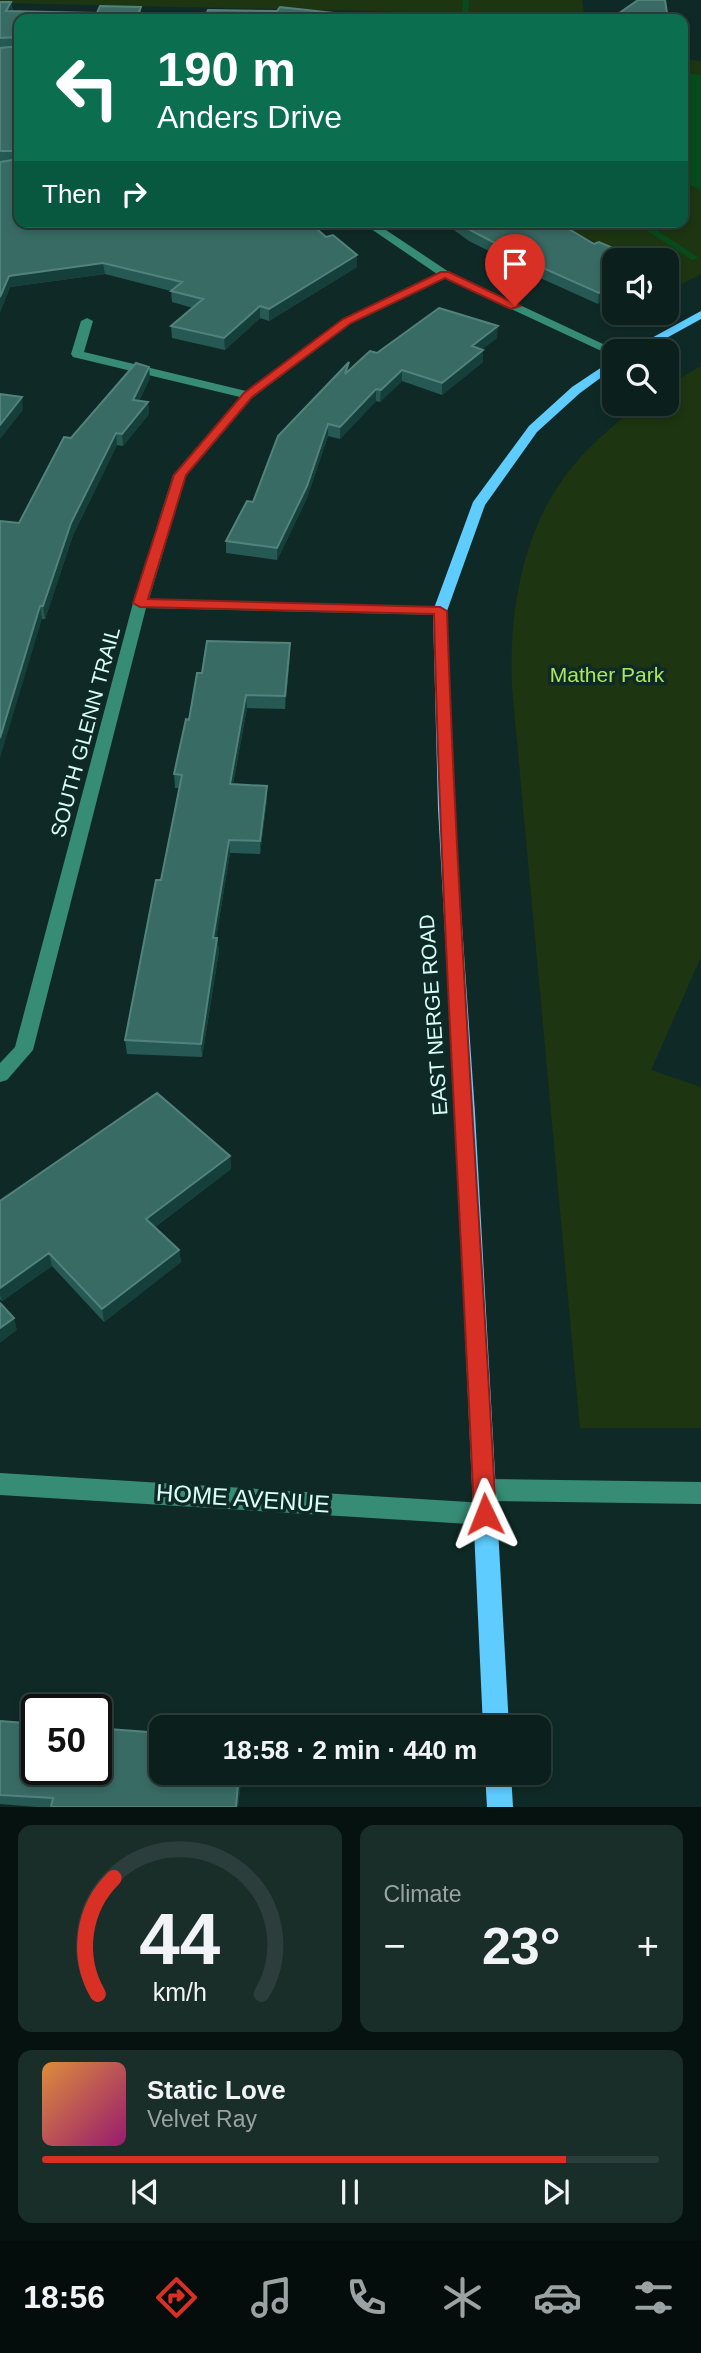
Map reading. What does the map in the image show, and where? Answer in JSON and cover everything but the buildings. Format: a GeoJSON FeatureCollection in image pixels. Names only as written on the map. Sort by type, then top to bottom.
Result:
{"type":"FeatureCollection","features":[{"type":"Feature","properties":{"kind":"main road"},"geometry":{"type":"LineString","coordinates":[[656,339],[701,314]]}},
{"type":"Feature","properties":{"kind":"main road","name":"EAST NERGE ROAD"},"geometry":{"type":"LineString","coordinates":[[495,1715],[446,809],[440,611],[478,505],[533,429],[576,390],[602,372]]}},
{"type":"Feature","properties":{"kind":"main road"},"geometry":{"type":"LineString","coordinates":[[498,1785],[499,1807]]}},
{"type":"Feature","properties":{"kind":"street"},"geometry":{"type":"LineString","coordinates":[[375,228],[445,274],[602,346]]}},
{"type":"Feature","properties":{"kind":"street","name":"SOUTH GLENN TRAIL"},"geometry":{"type":"LineString","coordinates":[[0,1075],[24,1050],[140,603],[180,475],[248,395],[347,321],[445,274]]}},
{"type":"Feature","properties":{"kind":"street"},"geometry":{"type":"LineString","coordinates":[[87,321],[77,354],[248,395]]}},
{"type":"Feature","properties":{"kind":"street"},"geometry":{"type":"LineString","coordinates":[[140,603],[440,611]]}},
{"type":"Feature","properties":{"kind":"street","name":"HOME AVENUE"},"geometry":{"type":"LineString","coordinates":[[0,1483],[484,1502],[701,1493]]}},
{"type":"Feature","properties":{"kind":"green space"},"geometry":{"type":"Polygon","coordinates":[[[0,0],[582,0],[584,14],[409,14],[0,3],[0,0]]]}},
{"type":"Feature","properties":{"kind":"green space"},"geometry":{"type":"Polygon","coordinates":[[[688,60],[701,61],[701,274],[682,284],[679,283],[679,248],[606,248],[565,228],[688,228],[688,60]]]}},
{"type":"Feature","properties":{"kind":"green space","name":"Mather Park"},"geometry":{"type":"Polygon","coordinates":[[[701,366],[701,957],[651,1070],[701,1087],[701,1428],[580,1428],[512,687],[513,626],[523,566],[532,537],[560,484],[579,459],[625,416],[679,416],[679,379],[701,366]]]}},
{"type":"Feature","properties":{"kind":"shaded area"},"geometry":{"type":"Polygon","coordinates":[[[688,74],[701,75],[701,190],[688,184],[688,74]]]}},
{"type":"Feature","properties":{"kind":"waterway"},"geometry":{"type":"LineString","coordinates":[[465,14],[466,0]]}},
{"type":"Feature","properties":{"kind":"waterway"},"geometry":{"type":"LineString","coordinates":[[648,228],[695,258]]}},
{"type":"Feature","properties":{"kind":"route"},"geometry":{"type":"LineString","coordinates":[[485,1514],[465,1113],[446,809],[440,611],[140,603],[180,475],[248,395],[347,321],[445,274],[515,306]]}}]}
